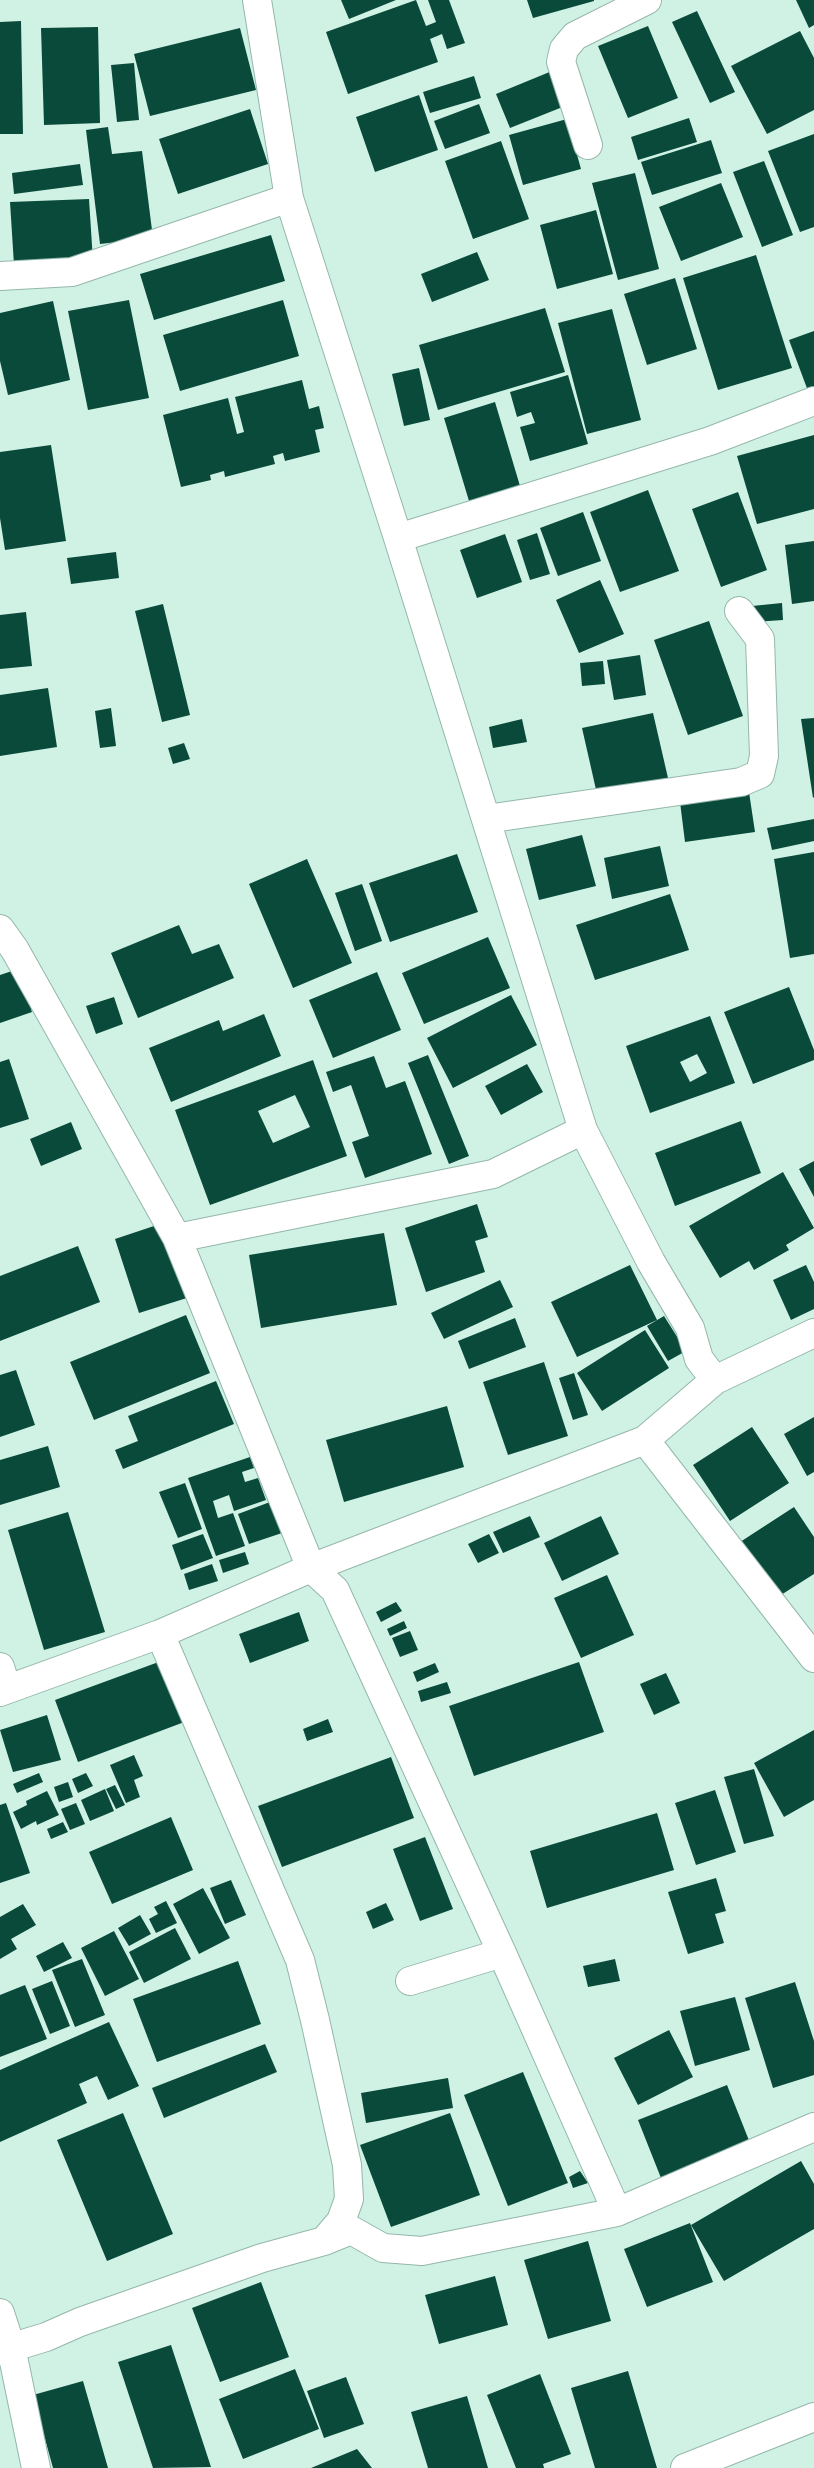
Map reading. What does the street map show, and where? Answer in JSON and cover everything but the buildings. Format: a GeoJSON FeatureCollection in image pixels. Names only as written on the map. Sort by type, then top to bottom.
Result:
{"type":"FeatureCollection","features":[{"type":"Feature","properties":{"kind":"street"},"geometry":{"type":"LineString","coordinates":[[257,0],[289,198],[398,538],[583,1130],[651,1262],[690,1328],[699,1359],[715,1380]]}},
{"type":"Feature","properties":{"kind":"street"},"geometry":{"type":"LineString","coordinates":[[588,145],[561,62],[564,49],[575,36],[647,0]]}},
{"type":"Feature","properties":{"kind":"street"},"geometry":{"type":"LineString","coordinates":[[0,276],[72,272],[289,198]]}},
{"type":"Feature","properties":{"kind":"street"},"geometry":{"type":"LineString","coordinates":[[398,538],[710,441],[814,402]]}},
{"type":"Feature","properties":{"kind":"street"},"geometry":{"type":"LineString","coordinates":[[486,820],[741,782],[760,774],[764,756],[760,639],[739,610]]}},
{"type":"Feature","properties":{"kind":"street"},"geometry":{"type":"LineString","coordinates":[[0,929],[15,950],[177,1238],[311,1568],[336,1590],[502,1953],[617,2212]]}},
{"type":"Feature","properties":{"kind":"street"},"geometry":{"type":"LineString","coordinates":[[177,1238],[493,1174],[583,1130]]}},
{"type":"Feature","properties":{"kind":"street"},"geometry":{"type":"LineString","coordinates":[[2,1683],[160,1634],[311,1568],[646,1440],[715,1380],[814,1334]]}},
{"type":"Feature","properties":{"kind":"street"},"geometry":{"type":"LineString","coordinates":[[646,1440],[814,1658]]}},
{"type":"Feature","properties":{"kind":"street"},"geometry":{"type":"LineString","coordinates":[[160,1634],[300,1960],[347,2165],[349,2199],[341,2221],[324,2240]]}},
{"type":"Feature","properties":{"kind":"street"},"geometry":{"type":"LineString","coordinates":[[410,1981],[502,1953]]}},
{"type":"Feature","properties":{"kind":"street"},"geometry":{"type":"LineString","coordinates":[[6,2349],[46,2337],[80,2322],[262,2258],[351,2230],[383,2248],[422,2251],[617,2212],[814,2127]]}},
{"type":"Feature","properties":{"kind":"street"},"geometry":{"type":"LineString","coordinates":[[0,2312],[6,2349],[36,2468]]}},
{"type":"Feature","properties":{"kind":"street"},"geometry":{"type":"LineString","coordinates":[[685,2468],[814,2417]]}}]}
